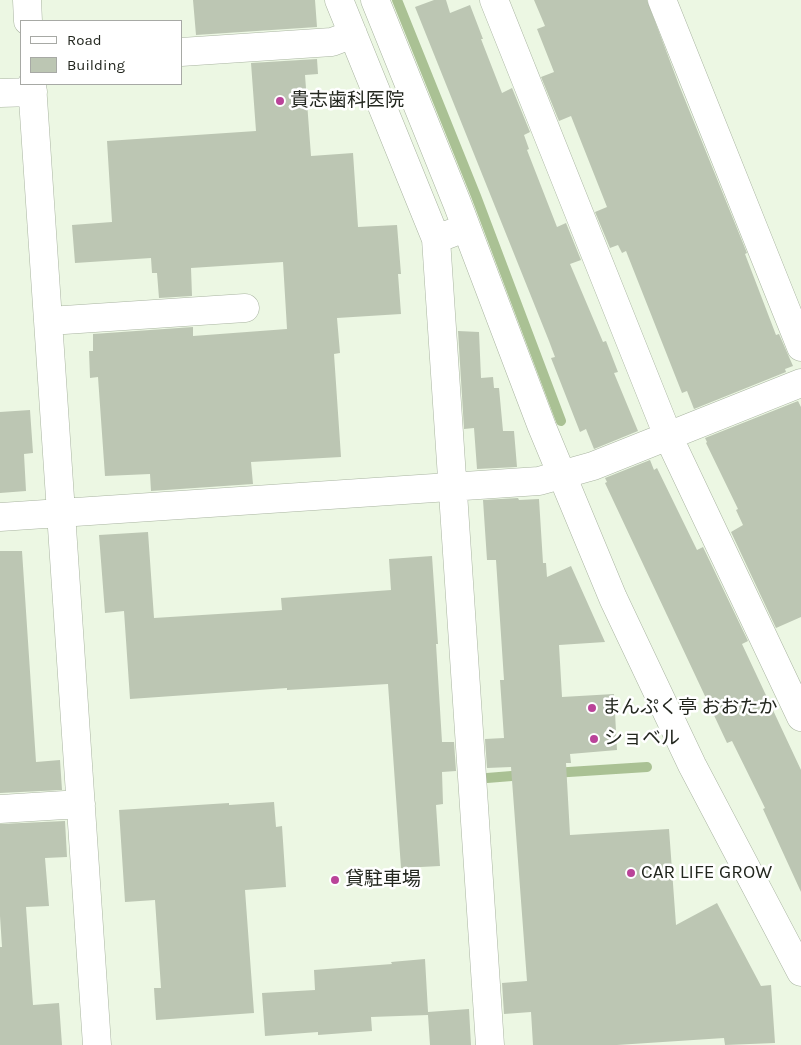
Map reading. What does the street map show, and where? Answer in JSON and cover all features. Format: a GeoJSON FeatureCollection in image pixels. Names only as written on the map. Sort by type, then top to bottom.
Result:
{"type":"FeatureCollection","features":[{"type":"Feature","properties":{"kind":"street"},"geometry":{"type":"LineString","coordinates":[[27,0],[28,20]]}},
{"type":"Feature","properties":{"kind":"street"},"geometry":{"type":"LineString","coordinates":[[339,0],[436,240],[490,1045]]}},
{"type":"Feature","properties":{"kind":"street"},"geometry":{"type":"LineString","coordinates":[[375,0],[466,228],[561,475],[613,598],[734,847],[801,972]]}},
{"type":"Feature","properties":{"kind":"street"},"geometry":{"type":"LineString","coordinates":[[494,0],[668,436],[801,717]]}},
{"type":"Feature","properties":{"kind":"street"},"geometry":{"type":"LineString","coordinates":[[662,0],[801,347]]}},
{"type":"Feature","properties":{"kind":"street"},"geometry":{"type":"LineString","coordinates":[[182,52],[332,42],[353,34]]}},
{"type":"Feature","properties":{"kind":"street"},"geometry":{"type":"LineString","coordinates":[[0,93],[33,88],[97,1045]]}},
{"type":"Feature","properties":{"kind":"street"},"geometry":{"type":"LineString","coordinates":[[436,240],[466,228]]}},
{"type":"Feature","properties":{"kind":"street"},"geometry":{"type":"LineString","coordinates":[[49,321],[245,308]]}},
{"type":"Feature","properties":{"kind":"street"},"geometry":{"type":"LineString","coordinates":[[0,516],[539,481],[593,466],[801,383]]}},
{"type":"Feature","properties":{"kind":"street"},"geometry":{"type":"LineString","coordinates":[[0,809],[81,804]]}},
{"type":"Feature","properties":{"kind":"building"},"geometry":{"type":"Polygon","coordinates":[[[193,0],[315,0],[317,27],[196,35],[193,0]]]}},
{"type":"Feature","properties":{"kind":"building"},"geometry":{"type":"Polygon","coordinates":[[[434,0],[446,0],[450,13],[470,5],[502,93],[512,88],[530,132],[524,135],[529,149],[527,150],[557,227],[566,223],[581,260],[570,264],[603,342],[606,341],[618,372],[614,373],[638,431],[594,449],[586,429],[580,432],[551,358],[555,357],[549,341],[415,7],[434,0]]]}},
{"type":"Feature","properties":{"kind":"building"},"geometry":{"type":"Polygon","coordinates":[[[534,0],[647,0],[747,253],[745,254],[776,335],[779,334],[793,366],[785,369],[786,372],[694,409],[687,391],[682,393],[626,251],[622,253],[618,245],[610,248],[595,212],[607,207],[571,116],[559,121],[541,77],[554,72],[537,29],[545,26],[534,0]]]}},
{"type":"Feature","properties":{"kind":"building"},"geometry":{"type":"Polygon","coordinates":[[[317,59],[318,74],[305,75],[311,156],[353,153],[358,227],[397,225],[401,274],[398,274],[401,314],[337,318],[340,353],[334,354],[341,457],[251,462],[253,484],[151,491],[150,474],[105,476],[98,377],[90,378],[89,351],[93,351],[93,334],[193,327],[193,336],[287,329],[283,262],[191,268],[192,296],[159,298],[157,273],[152,273],[151,258],[75,263],[72,225],[112,222],[107,141],[256,131],[251,63],[317,59]]]}},
{"type":"Feature","properties":{"kind":"building"},"geometry":{"type":"Polygon","coordinates":[[[458,331],[479,332],[481,378],[493,377],[494,388],[499,388],[503,431],[514,431],[517,467],[477,469],[474,428],[464,429],[458,331]]]}},
{"type":"Feature","properties":{"kind":"building"},"geometry":{"type":"Polygon","coordinates":[[[798,401],[801,407],[801,617],[776,628],[731,532],[743,525],[736,510],[738,509],[705,438],[798,401]]]}},
{"type":"Feature","properties":{"kind":"building"},"geometry":{"type":"Polygon","coordinates":[[[30,410],[33,453],[24,454],[26,491],[0,493],[0,412],[30,410]]]}},
{"type":"Feature","properties":{"kind":"building"},"geometry":{"type":"Polygon","coordinates":[[[650,460],[654,470],[657,468],[697,550],[703,547],[748,641],[742,644],[801,770],[801,892],[763,809],[765,808],[732,741],[727,743],[605,483],[607,482],[605,478],[650,460]]]}},
{"type":"Feature","properties":{"kind":"building"},"geometry":{"type":"Polygon","coordinates":[[[518,498],[519,500],[539,499],[543,563],[546,563],[547,577],[571,566],[605,642],[559,645],[562,697],[614,694],[617,750],[570,754],[571,763],[566,763],[570,835],[669,829],[676,925],[717,903],[761,986],[771,985],[775,1043],[725,1045],[724,1038],[617,1045],[533,1045],[531,1012],[504,1014],[502,983],[527,981],[511,767],[487,768],[485,739],[504,738],[500,680],[504,680],[496,560],[487,560],[483,500],[518,498]]]}},
{"type":"Feature","properties":{"kind":"building"},"geometry":{"type":"Polygon","coordinates":[[[148,532],[154,618],[282,610],[281,598],[391,590],[389,559],[432,556],[442,742],[454,742],[456,771],[442,772],[443,804],[436,805],[440,866],[401,868],[388,684],[287,690],[287,688],[130,699],[124,611],[105,613],[99,535],[148,532]]]}},
{"type":"Feature","properties":{"kind":"building"},"geometry":{"type":"Polygon","coordinates":[[[0,551],[22,551],[36,762],[60,760],[62,790],[0,793],[0,551]]]}},
{"type":"Feature","properties":{"kind":"building"},"geometry":{"type":"Polygon","coordinates":[[[274,802],[276,827],[282,826],[286,887],[245,890],[254,1013],[156,1020],[154,988],[161,988],[155,900],[125,902],[119,810],[274,802]]]}},
{"type":"Feature","properties":{"kind":"building"},"geometry":{"type":"Polygon","coordinates":[[[65,821],[67,857],[45,858],[49,906],[26,907],[33,1005],[59,1003],[62,1045],[0,1045],[0,947],[2,947],[0,824],[65,821]]]}},
{"type":"Feature","properties":{"kind":"building"},"geometry":{"type":"Polygon","coordinates":[[[425,959],[428,1012],[469,1009],[471,1045],[430,1045],[428,1015],[371,1017],[372,1031],[318,1035],[318,1032],[265,1036],[262,993],[315,990],[314,970],[392,964],[391,962],[425,959]]]}},
{"type":"Feature","properties":{"kind":"waterway"},"geometry":{"type":"LineString","coordinates":[[397,0],[476,196],[561,421]]}},
{"type":"Feature","properties":{"kind":"waterway"},"geometry":{"type":"LineString","coordinates":[[553,773],[647,767]]}},
{"type":"Feature","properties":{"kind":"waterway"},"geometry":{"type":"LineString","coordinates":[[487,778],[524,775]]}},
{"type":"Feature","properties":{"kind":"place","name":"貴志歯科医院"},"geometry":{"type":"Point","coordinates":[280,101]}},
{"type":"Feature","properties":{"kind":"place","name":"まんぷく亭 おおたか"},"geometry":{"type":"Point","coordinates":[592,708]}},
{"type":"Feature","properties":{"kind":"place","name":"ショベル"},"geometry":{"type":"Point","coordinates":[594,739]}},
{"type":"Feature","properties":{"kind":"place","name":"CAR LIFE GROW"},"geometry":{"type":"Point","coordinates":[631,873]}},
{"type":"Feature","properties":{"kind":"place","name":"貸駐車場"},"geometry":{"type":"Point","coordinates":[335,880]}}]}
